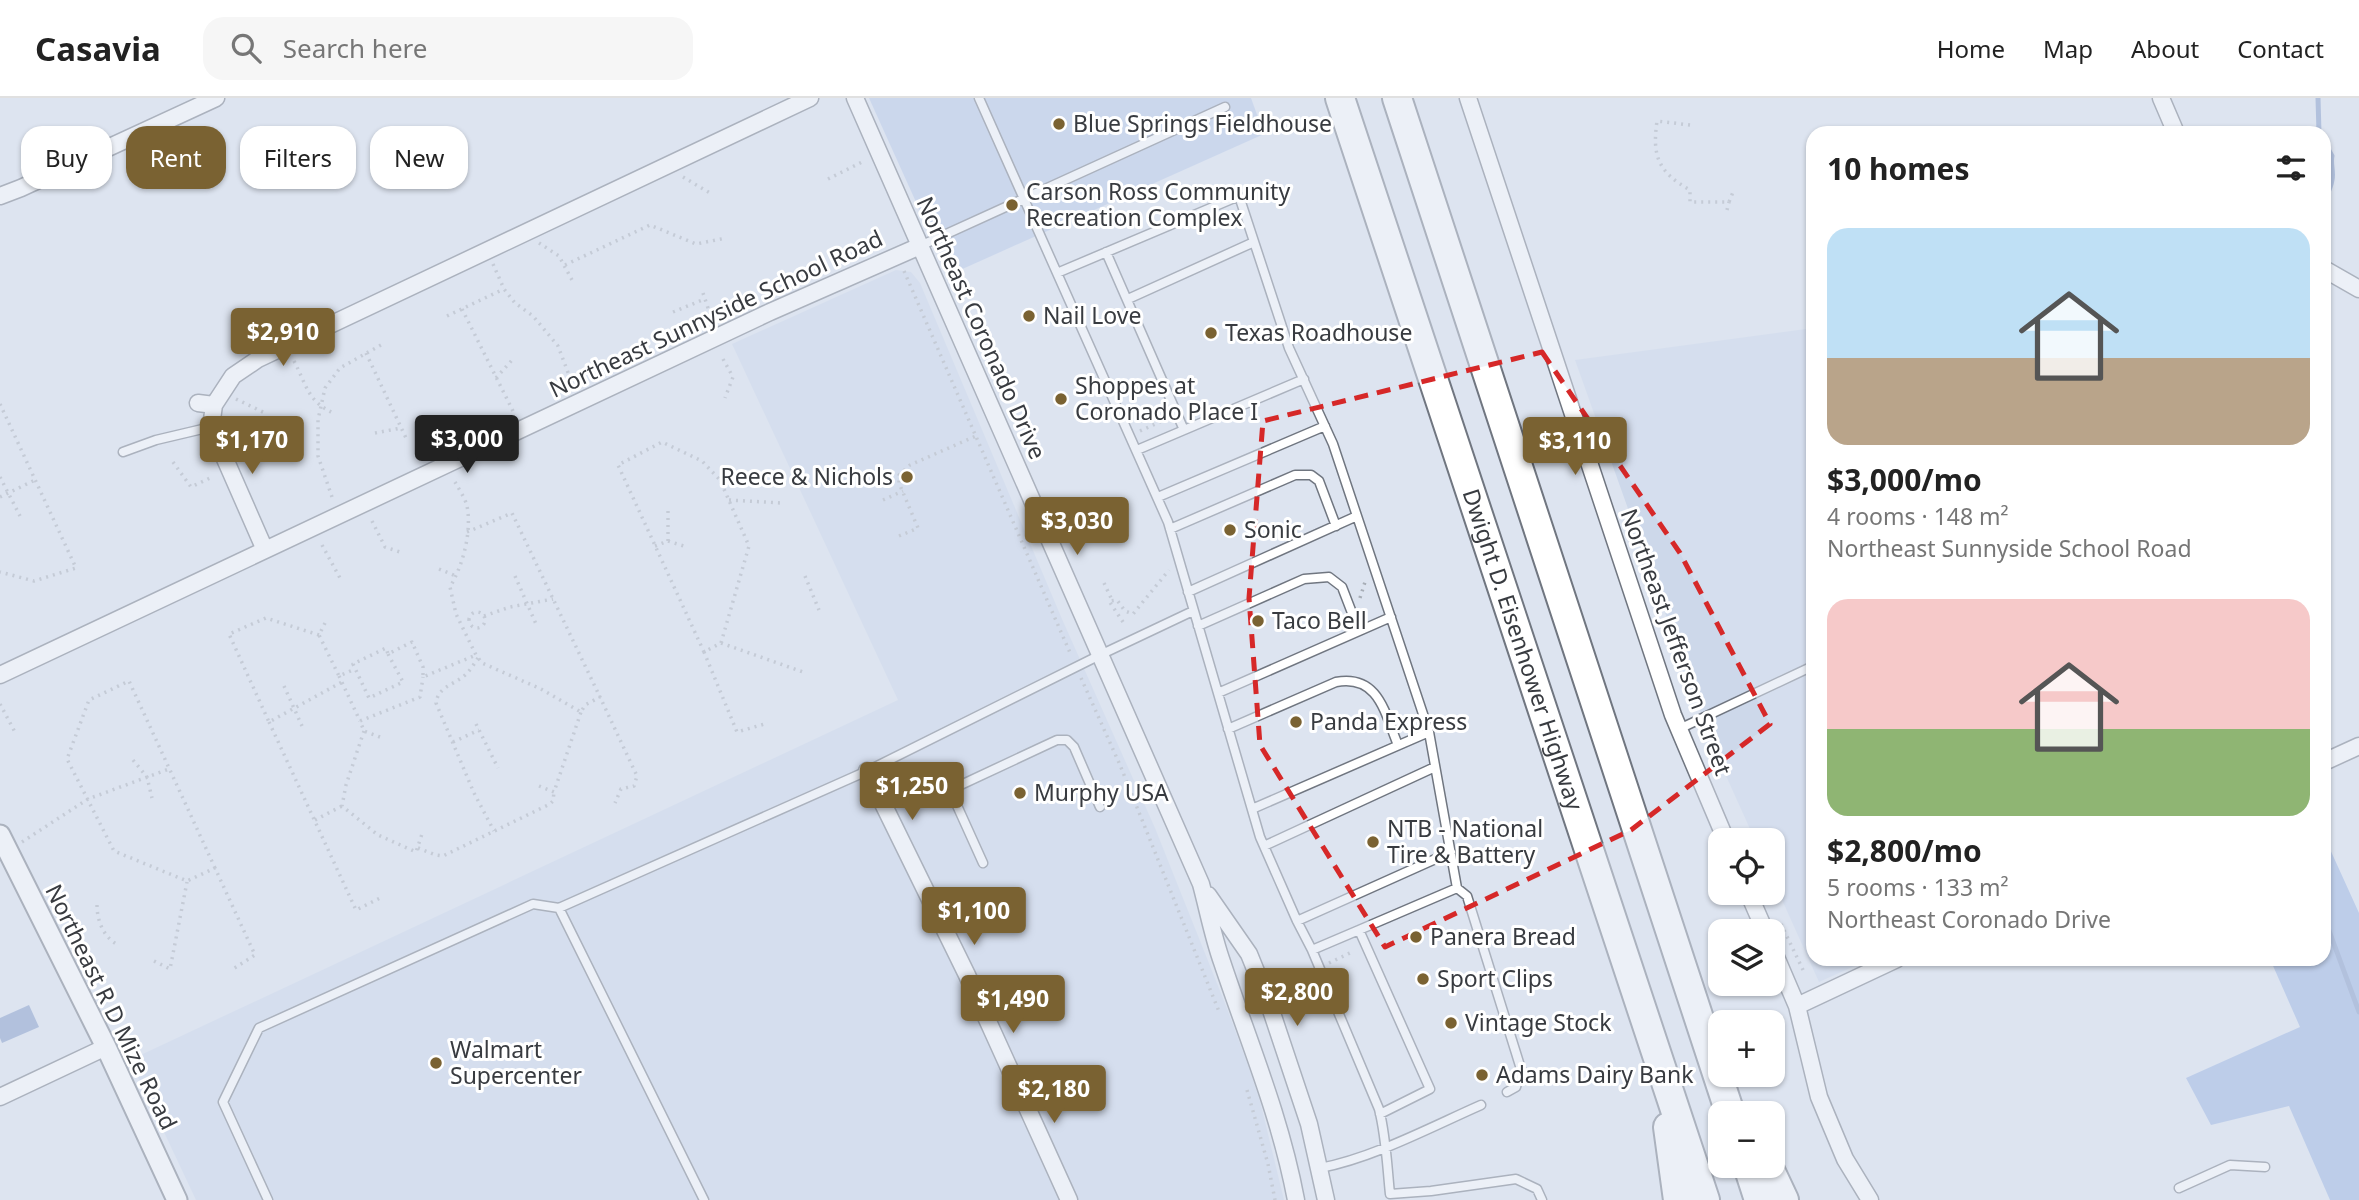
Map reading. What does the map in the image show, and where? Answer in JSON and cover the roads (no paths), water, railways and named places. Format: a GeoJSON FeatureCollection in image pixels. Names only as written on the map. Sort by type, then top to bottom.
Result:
{"type":"FeatureCollection","features":[{"type":"Feature","properties":{"kind":"highway","name":"Dwight D. Eisenhower Highway"},"geometry":{"type":"LineString","coordinates":[[1340,98],[1705,1200]]}},
{"type":"Feature","properties":{"kind":"highway"},"geometry":{"type":"LineString","coordinates":[[1396,98],[1726,1101]]}},
{"type":"Feature","properties":{"kind":"highway"},"geometry":{"type":"LineString","coordinates":[[1694,1003],[1708,1034]]}},
{"type":"Feature","properties":{"kind":"highway"},"geometry":{"type":"LineString","coordinates":[[1660,1062],[1678,1200]]}},
{"type":"Feature","properties":{"kind":"highway"},"geometry":{"type":"LineString","coordinates":[[1752,1178],[1759,1200]]}},
{"type":"Feature","properties":{"kind":"highway"},"geometry":{"type":"LineString","coordinates":[[1774,1178],[1784,1200]]}},
{"type":"Feature","properties":{"kind":"street"},"geometry":{"type":"LineString","coordinates":[[0,195],[21,188],[216,98]]}},
{"type":"Feature","properties":{"kind":"street"},"geometry":{"type":"LineString","coordinates":[[265,550],[211,426],[206,404],[233,376],[258,359],[810,98]]}},
{"type":"Feature","properties":{"kind":"street","name":"Northeast Coronado Drive"},"geometry":{"type":"LineString","coordinates":[[855,98],[1201,884],[1221,961],[1268,1088],[1296,1200]]}},
{"type":"Feature","properties":{"kind":"street","name":"Northeast Jefferson Street"},"geometry":{"type":"LineString","coordinates":[[1468,98],[1679,729],[1721,828]]}},
{"type":"Feature","properties":{"kind":"street"},"geometry":{"type":"LineString","coordinates":[[2161,98],[2173,126]]}},
{"type":"Feature","properties":{"kind":"street","name":"Northeast Sunnyside School Road"},"geometry":{"type":"LineString","coordinates":[[0,675],[771,312],[920,246]]}},
{"type":"Feature","properties":{"kind":"street"},"geometry":{"type":"LineString","coordinates":[[2331,273],[2359,289]]}},
{"type":"Feature","properties":{"kind":"street"},"geometry":{"type":"LineString","coordinates":[[2331,759],[2359,746]]}},
{"type":"Feature","properties":{"kind":"street"},"geometry":{"type":"LineString","coordinates":[[867,771],[967,975],[1069,1200]]}},
{"type":"Feature","properties":{"kind":"street","name":"Northeast R D Mize Road"},"geometry":{"type":"LineString","coordinates":[[0,835],[106,1047],[177,1200]]}},
{"type":"Feature","properties":{"kind":"street","name":"Northeast Coronado Drive"},"geometry":{"type":"LineString","coordinates":[[1201,884],[1248,954],[1253,966],[1292,1069],[1309,1124],[1326,1200]]}},
{"type":"Feature","properties":{"kind":"street"},"geometry":{"type":"LineString","coordinates":[[1797,1006],[1882,966]]}},
{"type":"Feature","properties":{"kind":"street"},"geometry":{"type":"LineString","coordinates":[[1785,978],[1797,1006],[1819,1097],[1845,1159],[1870,1200]]}},
{"type":"Feature","properties":{"kind":"street"},"geometry":{"type":"LineString","coordinates":[[0,1097],[106,1047]]}},
{"type":"Feature","properties":{"kind":"lane"},"geometry":{"type":"LineString","coordinates":[[979,98],[1158,497],[1170,529],[1264,846],[1312,950],[1380,1114],[1385,1131],[1384,1147],[1390,1194],[1516,1179],[1537,1189],[1542,1200]]}},
{"type":"Feature","properties":{"kind":"lane"},"geometry":{"type":"LineString","coordinates":[[920,246],[1225,107]]}},
{"type":"Feature","properties":{"kind":"lane"},"geometry":{"type":"LineString","coordinates":[[1057,273],[1239,196],[1289,348],[1333,444],[1429,732],[1457,888],[1467,896],[1521,1069],[1516,1087],[1507,1093]]}},
{"type":"Feature","properties":{"kind":"lane"},"geometry":{"type":"LineString","coordinates":[[1128,299],[1254,242]]}},
{"type":"Feature","properties":{"kind":"lane"},"geometry":{"type":"LineString","coordinates":[[1106,252],[1184,430]]}},
{"type":"Feature","properties":{"kind":"lane"},"geometry":{"type":"LineString","coordinates":[[1137,450],[1304,379]]}},
{"type":"Feature","properties":{"kind":"lane"},"geometry":{"type":"LineString","coordinates":[[123,452],[156,440],[211,426]]}},
{"type":"Feature","properties":{"kind":"lane"},"geometry":{"type":"LineString","coordinates":[[1158,497],[1325,426]]}},
{"type":"Feature","properties":{"kind":"lane"},"geometry":{"type":"LineString","coordinates":[[1170,529],[1295,475],[1311,475],[1319,481],[1336,526]]}},
{"type":"Feature","properties":{"kind":"lane"},"geometry":{"type":"LineString","coordinates":[[1188,592],[1357,516]]}},
{"type":"Feature","properties":{"kind":"lane"},"geometry":{"type":"LineString","coordinates":[[1198,626],[1304,579],[1329,577],[1342,587],[1359,631]]}},
{"type":"Feature","properties":{"kind":"lane"},"geometry":{"type":"LineString","coordinates":[[268,1200],[223,1102],[259,1028],[533,904],[559,908],[867,771],[1194,611]]}},
{"type":"Feature","properties":{"kind":"lane"},"geometry":{"type":"LineString","coordinates":[[1218,693],[1391,617]]}},
{"type":"Feature","properties":{"kind":"lane"},"geometry":{"type":"LineString","coordinates":[[1679,729],[1806,669]]}},
{"type":"Feature","properties":{"kind":"lane"},"geometry":{"type":"LineString","coordinates":[[1228,729],[1346,680],[1365,685],[1377,694],[1398,745]]}},
{"type":"Feature","properties":{"kind":"lane"},"geometry":{"type":"LineString","coordinates":[[1252,809],[1429,732]]}},
{"type":"Feature","properties":{"kind":"lane"},"geometry":{"type":"LineString","coordinates":[[983,863],[950,790],[1021,756],[1057,740],[1067,740],[1074,747],[1100,807]]}},
{"type":"Feature","properties":{"kind":"lane"},"geometry":{"type":"LineString","coordinates":[[1264,846],[1435,768]]}},
{"type":"Feature","properties":{"kind":"lane"},"geometry":{"type":"LineString","coordinates":[[1297,921],[1451,852]]}},
{"type":"Feature","properties":{"kind":"lane"},"geometry":{"type":"LineString","coordinates":[[1312,950],[1457,888]]}},
{"type":"Feature","properties":{"kind":"lane"},"geometry":{"type":"LineString","coordinates":[[559,908],[704,1200]]}},
{"type":"Feature","properties":{"kind":"lane"},"geometry":{"type":"LineString","coordinates":[[1359,930],[1430,1089],[1380,1114]]}},
{"type":"Feature","properties":{"kind":"lane"},"geometry":{"type":"LineString","coordinates":[[1320,1168],[1384,1147],[1481,1105]]}},
{"type":"Feature","properties":{"kind":"lane"},"geometry":{"type":"LineString","coordinates":[[2179,1188],[2230,1165],[2266,1167]]}},
{"type":"Feature","properties":{"kind":"waterway"},"geometry":{"type":"LineString","coordinates":[[2318,98],[2319,126]]}},
{"type":"Feature","properties":{"kind":"waterway"},"geometry":{"type":"LineString","coordinates":[[2331,154],[2331,162]]}},
{"type":"Feature","properties":{"kind":"waterway"},"geometry":{"type":"LineString","coordinates":[[2331,162],[2331,185]]}},
{"type":"Feature","properties":{"kind":"waterway"},"geometry":{"type":"LineString","coordinates":[[2331,936],[2359,1012]]}},
{"type":"Feature","properties":{"kind":"place","name":"Blue Springs Fieldhouse"},"geometry":{"type":"Point","coordinates":[1059,124]}},
{"type":"Feature","properties":{"kind":"place","name":"Carson Ross Community Recreation Complex"},"geometry":{"type":"Point","coordinates":[1012,205]}},
{"type":"Feature","properties":{"kind":"place","name":"Nail Love"},"geometry":{"type":"Point","coordinates":[1029,316]}},
{"type":"Feature","properties":{"kind":"place","name":"Texas Roadhouse"},"geometry":{"type":"Point","coordinates":[1211,333]}},
{"type":"Feature","properties":{"kind":"place","name":"Shoppes at Coronado Place I"},"geometry":{"type":"Point","coordinates":[1061,399]}},
{"type":"Feature","properties":{"kind":"place","name":"Reece & Nichols"},"geometry":{"type":"Point","coordinates":[907,477]}},
{"type":"Feature","properties":{"kind":"place","name":"Sonic"},"geometry":{"type":"Point","coordinates":[1230,530]}},
{"type":"Feature","properties":{"kind":"place","name":"Taco Bell"},"geometry":{"type":"Point","coordinates":[1258,621]}},
{"type":"Feature","properties":{"kind":"place","name":"Panda Express"},"geometry":{"type":"Point","coordinates":[1296,722]}},
{"type":"Feature","properties":{"kind":"place","name":"Murphy USA"},"geometry":{"type":"Point","coordinates":[1020,793]}},
{"type":"Feature","properties":{"kind":"place","name":"NTB - National Tire & Battery"},"geometry":{"type":"Point","coordinates":[1373,842]}},
{"type":"Feature","properties":{"kind":"place","name":"Panera Bread"},"geometry":{"type":"Point","coordinates":[1416,937]}},
{"type":"Feature","properties":{"kind":"place","name":"Sport Clips"},"geometry":{"type":"Point","coordinates":[1423,979]}},
{"type":"Feature","properties":{"kind":"place","name":"Vintage Stock"},"geometry":{"type":"Point","coordinates":[1451,1023]}},
{"type":"Feature","properties":{"kind":"place","name":"Walmart Supercenter"},"geometry":{"type":"Point","coordinates":[436,1063]}},
{"type":"Feature","properties":{"kind":"place","name":"Adams Dairy Bank"},"geometry":{"type":"Point","coordinates":[1482,1075]}}]}
